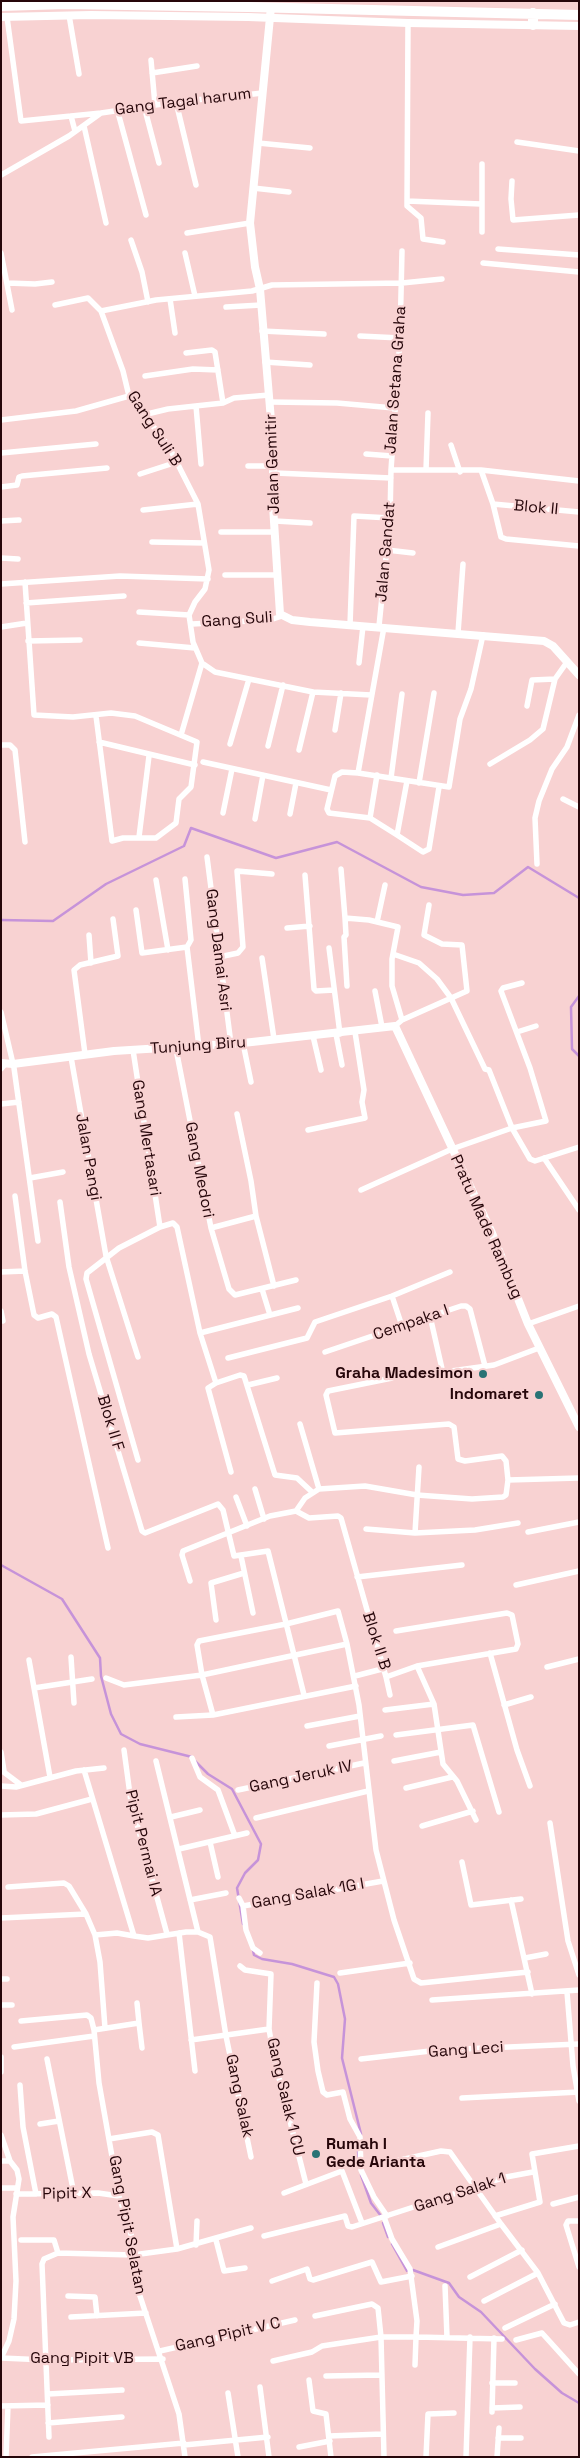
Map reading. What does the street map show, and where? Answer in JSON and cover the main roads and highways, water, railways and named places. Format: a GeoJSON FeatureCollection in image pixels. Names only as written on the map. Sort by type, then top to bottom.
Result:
{"type":"FeatureCollection","features":[{"type":"Feature","properties":{"kind":"highway"},"geometry":{"type":"LineString","coordinates":[[1,6],[66,4],[579,15]]}},
{"type":"Feature","properties":{"kind":"highway"},"geometry":{"type":"LineString","coordinates":[[532,26],[533,13]]}},
{"type":"Feature","properties":{"kind":"waterway"},"geometry":{"type":"LineString","coordinates":[[1,920],[53,921],[106,884],[184,846],[191,828],[276,858],[337,842],[421,887],[463,895],[494,893],[528,867],[579,898]]}},
{"type":"Feature","properties":{"kind":"waterway"},"geometry":{"type":"LineString","coordinates":[[579,996],[571,1007],[572,1049],[579,1056]]}},
{"type":"Feature","properties":{"kind":"waterway"},"geometry":{"type":"LineString","coordinates":[[1,1565],[62,1599],[100,1658],[101,1676],[111,1714],[121,1734],[140,1744],[192,1757]]}},
{"type":"Feature","properties":{"kind":"waterway"},"geometry":{"type":"LineString","coordinates":[[195,1761],[208,1774],[232,1789],[261,1844],[258,1860],[245,1873],[237,1888],[243,1924]]}},
{"type":"Feature","properties":{"kind":"waterway"},"geometry":{"type":"LineString","coordinates":[[253,1950],[254,1955],[262,1959],[292,1964],[334,1977],[338,1984],[345,2019],[342,2058],[361,2134]]}},
{"type":"Feature","properties":{"kind":"waterway"},"geometry":{"type":"LineString","coordinates":[[358,2151],[359,2165]]}},
{"type":"Feature","properties":{"kind":"waterway"},"geometry":{"type":"LineString","coordinates":[[361,2175],[371,2203],[381,2216]]}},
{"type":"Feature","properties":{"kind":"waterway"},"geometry":{"type":"LineString","coordinates":[[383,2223],[388,2237]]}},
{"type":"Feature","properties":{"kind":"waterway"},"geometry":{"type":"LineString","coordinates":[[392,2244],[407,2271]]}},
{"type":"Feature","properties":{"kind":"waterway"},"geometry":{"type":"LineString","coordinates":[[413,2270],[449,2283],[459,2297],[481,2312],[535,2369],[562,2393],[579,2403]]}},
{"type":"Feature","properties":{"kind":"place","name":"Graha Madesimon"},"geometry":{"type":"Point","coordinates":[483,1374]}},
{"type":"Feature","properties":{"kind":"place","name":"Indomaret"},"geometry":{"type":"Point","coordinates":[539,1395]}},
{"type":"Feature","properties":{"kind":"place","name":"Rumah I Gede Arianta"},"geometry":{"type":"Point","coordinates":[316,2154]}}]}
